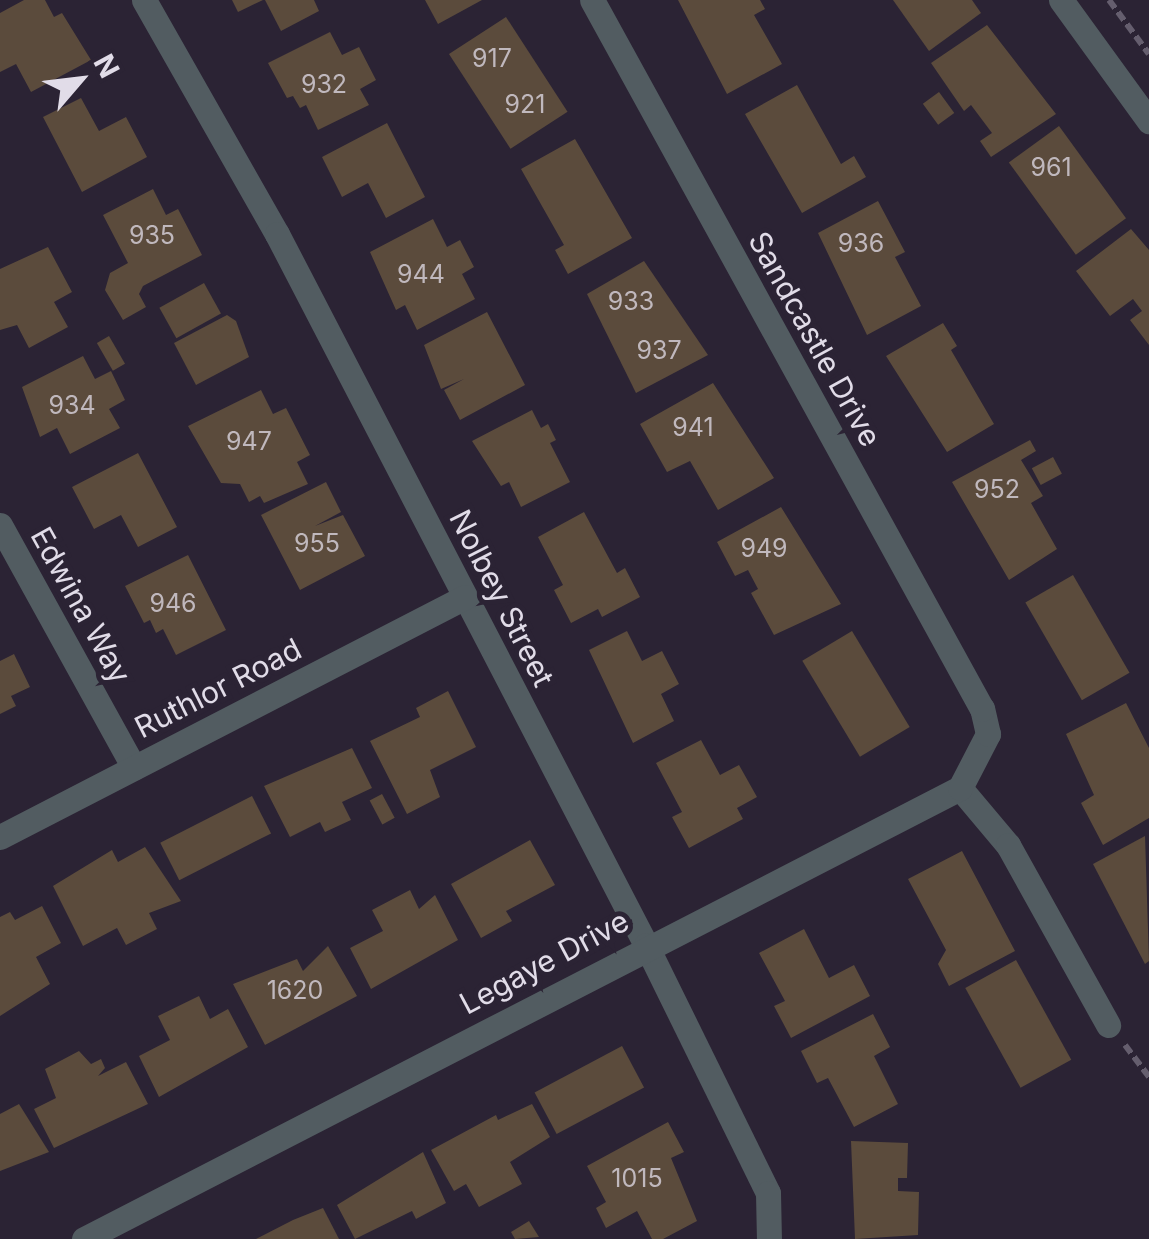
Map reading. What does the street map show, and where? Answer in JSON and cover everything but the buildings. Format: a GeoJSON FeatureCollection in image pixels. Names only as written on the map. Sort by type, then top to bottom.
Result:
{"type":"FeatureCollection","features":[{"type":"Feature","properties":{"kind":"street","name":"Nolbey Street"},"geometry":{"type":"LineString","coordinates":[[144,0],[278,234],[646,946],[768,1193],[768,1239]]}},
{"type":"Feature","properties":{"kind":"street","name":"Sandcastle Drive"},"geometry":{"type":"LineString","coordinates":[[592,0],[982,709],[988,734],[960,788]]}},
{"type":"Feature","properties":{"kind":"street"},"geometry":{"type":"LineString","coordinates":[[1061,0],[1149,121]]}},
{"type":"Feature","properties":{"kind":"street","name":"Edwina Way"},"geometry":{"type":"LineString","coordinates":[[0,526],[134,768]]}},
{"type":"Feature","properties":{"kind":"street","name":"Ruthlor Road"},"geometry":{"type":"LineString","coordinates":[[0,836],[465,596]]}},
{"type":"Feature","properties":{"kind":"street"},"geometry":{"type":"LineString","coordinates":[[960,788],[1008,845],[1108,1025]]}},
{"type":"Feature","properties":{"kind":"street","name":"Legaye Drive"},"geometry":{"type":"LineString","coordinates":[[84,1239],[646,946],[960,788]]}},
{"type":"Feature","properties":{"kind":"path"},"geometry":{"type":"LineString","coordinates":[[1109,0],[1149,54]]}},
{"type":"Feature","properties":{"kind":"path"},"geometry":{"type":"LineString","coordinates":[[1108,1025],[1149,1077]]}}]}
